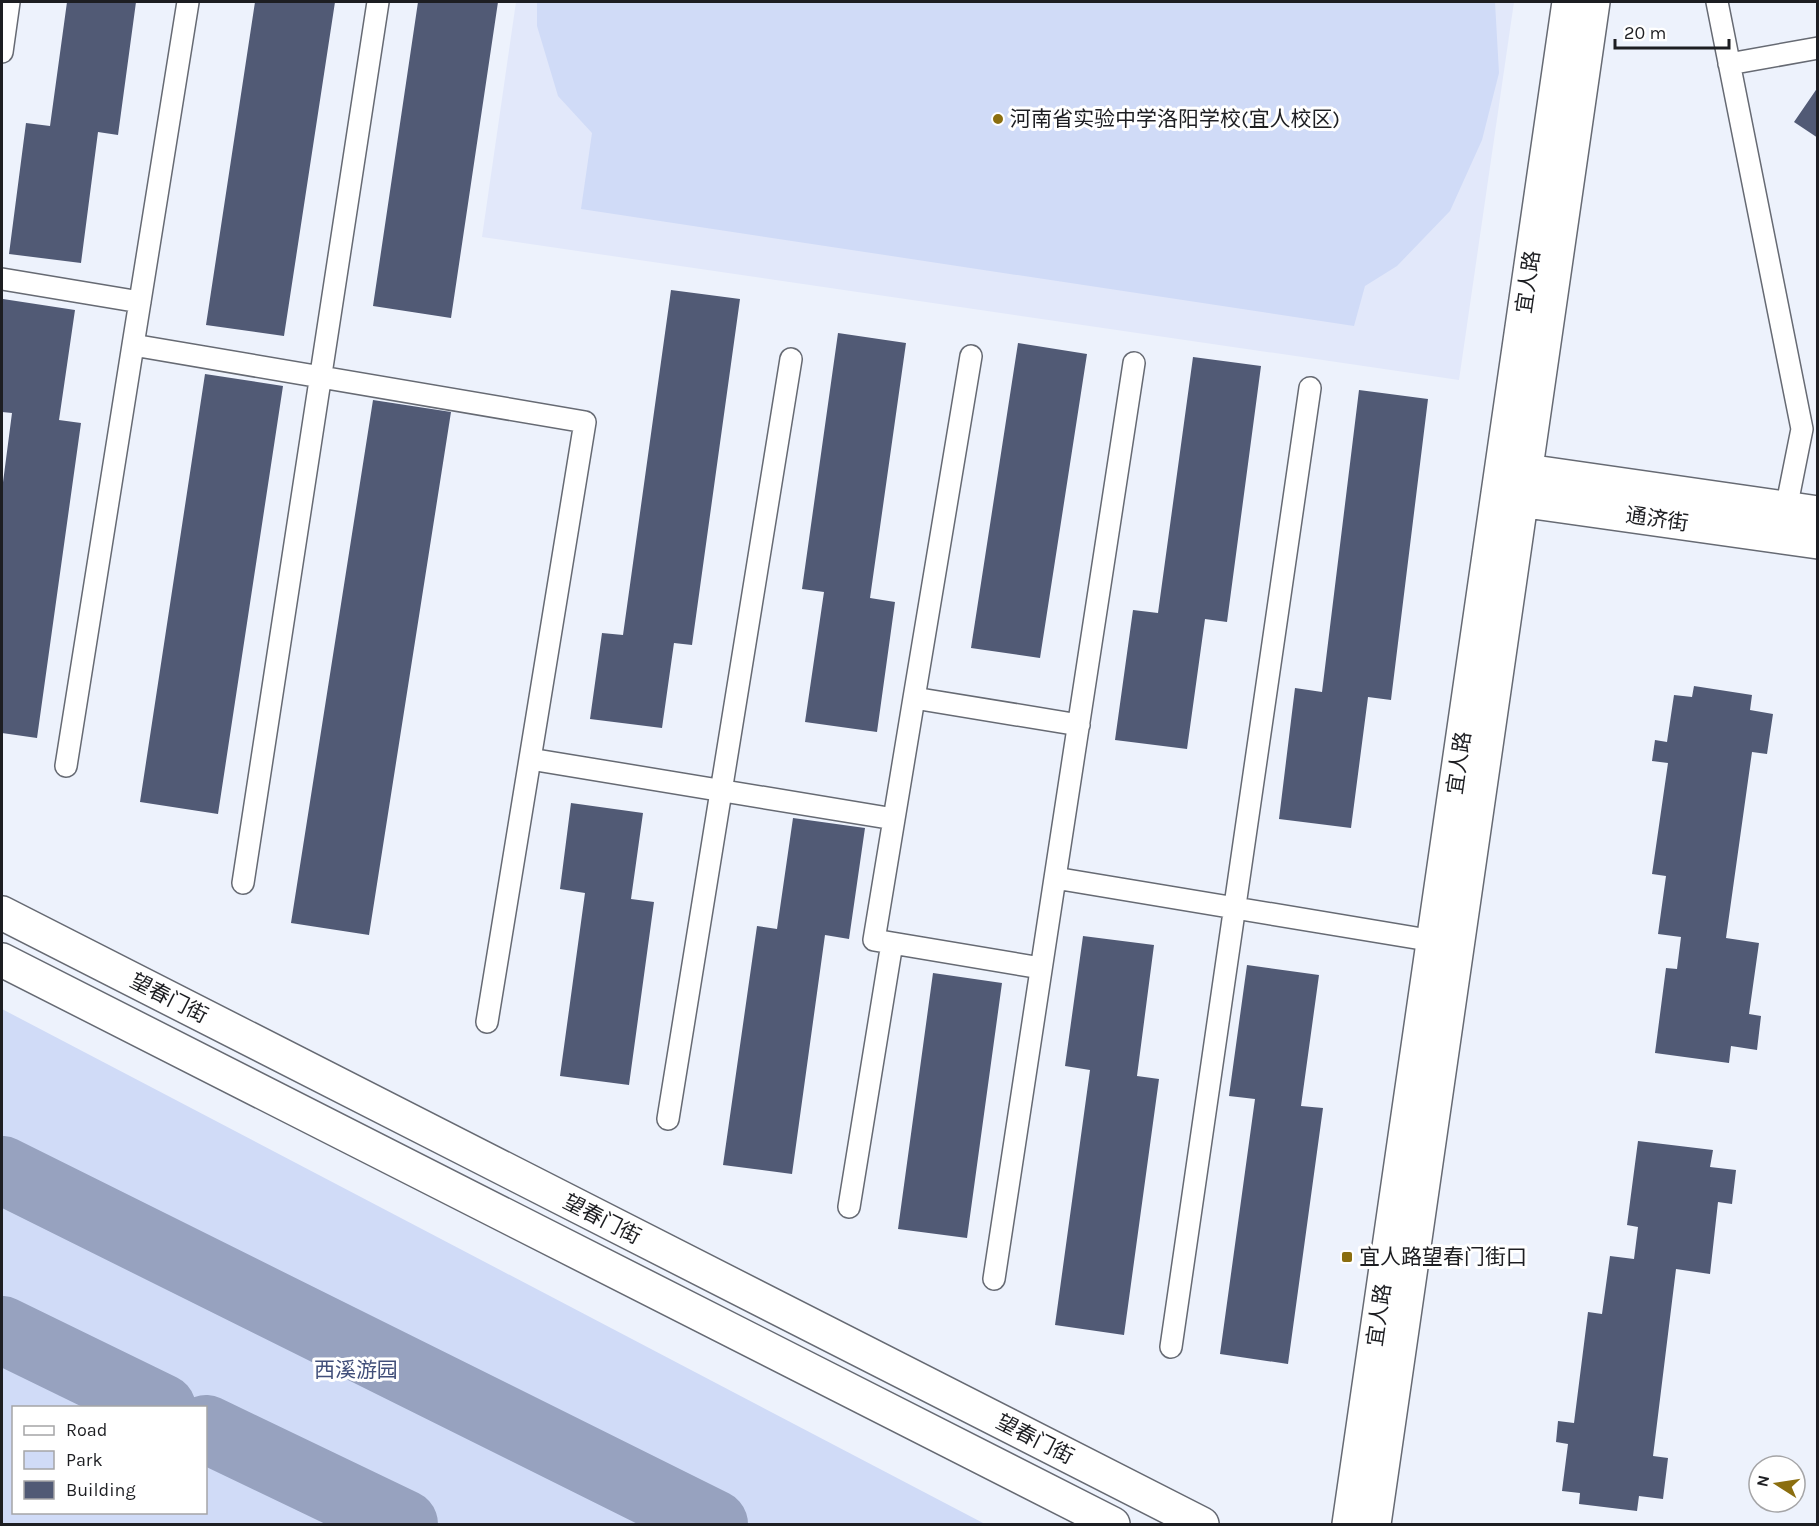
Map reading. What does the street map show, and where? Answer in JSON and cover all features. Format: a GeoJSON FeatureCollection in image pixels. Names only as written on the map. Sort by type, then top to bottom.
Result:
{"type":"FeatureCollection","features":[{"type":"Feature","properties":{"kind":"street","name":"宜人路"},"geometry":{"type":"LineString","coordinates":[[1374,1524],[1446,943],[1511,484],[1569,2]]}},
{"type":"Feature","properties":{"kind":"street","name":"宜人路"},"geometry":{"type":"LineString","coordinates":[[1511,484],[1593,2]]}},
{"type":"Feature","properties":{"kind":"street","name":"通济街"},"geometry":{"type":"LineString","coordinates":[[1511,484],[1795,519],[1818,542]]}},
{"type":"Feature","properties":{"kind":"street","name":"望春门街"},"geometry":{"type":"LineString","coordinates":[[2,913],[1202,1524]]}},
{"type":"Feature","properties":{"kind":"street","name":"宜人路"},"geometry":{"type":"LineString","coordinates":[[1349,1524],[1446,943]]}},
{"type":"Feature","properties":{"kind":"street","name":"望春门街"},"geometry":{"type":"LineString","coordinates":[[2,960],[1113,1524]]}},
{"type":"Feature","properties":{"kind":"lane"},"geometry":{"type":"LineString","coordinates":[[2,52],[9,2]]}},
{"type":"Feature","properties":{"kind":"lane"},"geometry":{"type":"LineString","coordinates":[[66,766],[188,2]]}},
{"type":"Feature","properties":{"kind":"lane"},"geometry":{"type":"LineString","coordinates":[[243,883],[378,2]]}},
{"type":"Feature","properties":{"kind":"lane"},"geometry":{"type":"LineString","coordinates":[[1717,2],[1802,429],[1795,519]]}},
{"type":"Feature","properties":{"kind":"lane"},"geometry":{"type":"LineString","coordinates":[[1729,63],[1818,48]]}},
{"type":"Feature","properties":{"kind":"lane"},"geometry":{"type":"LineString","coordinates":[[2,279],[140,302]]}},
{"type":"Feature","properties":{"kind":"lane"},"geometry":{"type":"LineString","coordinates":[[133,345],[585,422],[487,1022]]}},
{"type":"Feature","properties":{"kind":"lane"},"geometry":{"type":"LineString","coordinates":[[970,356],[874,940],[1041,968]]}},
{"type":"Feature","properties":{"kind":"lane"},"geometry":{"type":"LineString","coordinates":[[668,1119],[791,359]]}},
{"type":"Feature","properties":{"kind":"lane"},"geometry":{"type":"LineString","coordinates":[[994,1279],[1134,363]]}},
{"type":"Feature","properties":{"kind":"lane"},"geometry":{"type":"LineString","coordinates":[[1171,1347],[1310,388]]}},
{"type":"Feature","properties":{"kind":"lane"},"geometry":{"type":"LineString","coordinates":[[914,698],[1079,725]]}},
{"type":"Feature","properties":{"kind":"lane"},"geometry":{"type":"LineString","coordinates":[[530,759],[894,819]]}},
{"type":"Feature","properties":{"kind":"lane"},"geometry":{"type":"LineString","coordinates":[[1055,878],[1446,943]]}},
{"type":"Feature","properties":{"kind":"lane"},"geometry":{"type":"LineString","coordinates":[[849,1208],[892,943]]}},
{"type":"Feature","properties":{"kind":"shaded area","name":"河南省实验中学洛阳学校(宜人校区)"},"geometry":{"type":"Polygon","coordinates":[[[516,2],[1514,2],[1459,380],[482,237],[516,2]]]}},
{"type":"Feature","properties":{"kind":"green space","name":"河南省实验中学洛阳学校(宜人校区)"},"geometry":{"type":"Polygon","coordinates":[[[537,2],[1495,2],[1499,73],[1482,140],[1450,211],[1397,266],[1365,286],[1354,326],[581,209],[592,133],[558,96],[537,26],[537,2]]]}},
{"type":"Feature","properties":{"kind":"green space","name":"西溪游园"},"geometry":{"type":"Polygon","coordinates":[[[2,1009],[985,1524],[2,1524],[2,1009]]]}},
{"type":"Feature","properties":{"kind":"building"},"geometry":{"type":"Polygon","coordinates":[[[67,2],[136,2],[118,135],[98,132],[81,263],[9,254],[26,123],[50,126],[67,2]]]}},
{"type":"Feature","properties":{"kind":"building"},"geometry":{"type":"Polygon","coordinates":[[[255,2],[335,2],[284,336],[206,325],[255,2]]]}},
{"type":"Feature","properties":{"kind":"building"},"geometry":{"type":"Polygon","coordinates":[[[418,2],[498,2],[451,318],[373,306],[418,2]]]}},
{"type":"Feature","properties":{"kind":"building"},"geometry":{"type":"Polygon","coordinates":[[[1818,87],[1818,138],[1794,122],[1818,87]]]}},
{"type":"Feature","properties":{"kind":"building"},"geometry":{"type":"Polygon","coordinates":[[[671,290],[740,299],[692,645],[674,643],[662,728],[590,719],[602,633],[623,635],[671,290]]]}},
{"type":"Feature","properties":{"kind":"building"},"geometry":{"type":"Polygon","coordinates":[[[3,299],[75,310],[59,420],[81,423],[37,738],[2,733],[2,490],[12,413],[2,412],[3,299]]]}},
{"type":"Feature","properties":{"kind":"building"},"geometry":{"type":"Polygon","coordinates":[[[838,333],[906,343],[870,598],[895,602],[877,732],[805,722],[824,592],[802,589],[838,333]]]}},
{"type":"Feature","properties":{"kind":"building"},"geometry":{"type":"Polygon","coordinates":[[[1018,343],[1087,354],[1040,658],[971,648],[1018,343]]]}},
{"type":"Feature","properties":{"kind":"building"},"geometry":{"type":"Polygon","coordinates":[[[1193,357],[1261,366],[1227,622],[1205,619],[1187,749],[1115,740],[1133,610],[1158,613],[1193,357]]]}},
{"type":"Feature","properties":{"kind":"building"},"geometry":{"type":"Polygon","coordinates":[[[205,374],[283,386],[218,814],[140,802],[205,374]]]}},
{"type":"Feature","properties":{"kind":"building"},"geometry":{"type":"Polygon","coordinates":[[[1359,390],[1428,399],[1391,700],[1368,697],[1351,828],[1279,819],[1295,688],[1322,692],[1359,390]]]}},
{"type":"Feature","properties":{"kind":"building"},"geometry":{"type":"Polygon","coordinates":[[[373,400],[451,412],[369,935],[291,923],[373,400]]]}},
{"type":"Feature","properties":{"kind":"building"},"geometry":{"type":"Polygon","coordinates":[[[1694,686],[1752,695],[1750,710],[1773,714],[1767,754],[1752,752],[1726,938],[1759,943],[1749,1014],[1761,1016],[1757,1050],[1731,1046],[1729,1063],[1655,1053],[1666,968],[1677,969],[1681,937],[1658,934],[1666,876],[1652,874],[1668,763],[1652,761],[1655,740],[1667,742],[1674,695],[1692,697],[1694,686]]]}},
{"type":"Feature","properties":{"kind":"building"},"geometry":{"type":"Polygon","coordinates":[[[571,803],[643,813],[631,899],[654,902],[629,1085],[560,1076],[585,893],[560,889],[571,803]]]}},
{"type":"Feature","properties":{"kind":"building"},"geometry":{"type":"Polygon","coordinates":[[[793,818],[865,828],[849,939],[825,935],[792,1174],[723,1165],[757,926],[777,929],[793,818]]]}},
{"type":"Feature","properties":{"kind":"building"},"geometry":{"type":"Polygon","coordinates":[[[1083,936],[1154,945],[1137,1076],[1159,1079],[1124,1335],[1055,1325],[1090,1070],[1065,1066],[1083,936]]]}},
{"type":"Feature","properties":{"kind":"building"},"geometry":{"type":"Polygon","coordinates":[[[1247,965],[1319,975],[1301,1106],[1323,1108],[1288,1364],[1220,1354],[1255,1099],[1229,1096],[1247,965]]]}},
{"type":"Feature","properties":{"kind":"building"},"geometry":{"type":"Polygon","coordinates":[[[933,973],[1002,983],[967,1238],[898,1229],[933,973]]]}},
{"type":"Feature","properties":{"kind":"building"},"geometry":{"type":"Polygon","coordinates":[[[1638,1141],[1713,1150],[1710,1167],[1736,1170],[1732,1204],[1718,1202],[1710,1274],[1676,1269],[1653,1456],[1668,1458],[1663,1499],[1639,1496],[1637,1511],[1579,1504],[1580,1493],[1562,1491],[1568,1444],[1556,1442],[1558,1421],[1574,1423],[1588,1312],[1602,1314],[1610,1256],[1634,1259],[1638,1227],[1627,1225],[1638,1141]]]}},
{"type":"Feature","properties":{"kind":"waterway"},"geometry":{"type":"LineString","coordinates":[[2,1170],[714,1524]]}},
{"type":"Feature","properties":{"kind":"waterway"},"geometry":{"type":"LineString","coordinates":[[2,1330],[158,1406]]}},
{"type":"Feature","properties":{"kind":"waterway"},"geometry":{"type":"LineString","coordinates":[[207,1429],[404,1524]]}},
{"type":"Feature","properties":{"kind":"place","name":"河南省实验中学洛阳学校(宜人校区)"},"geometry":{"type":"Point","coordinates":[998,119]}},
{"type":"Feature","properties":{"kind":"place","name":"宜人路望春门街口"},"geometry":{"type":"Point","coordinates":[1347,1257]}}]}
